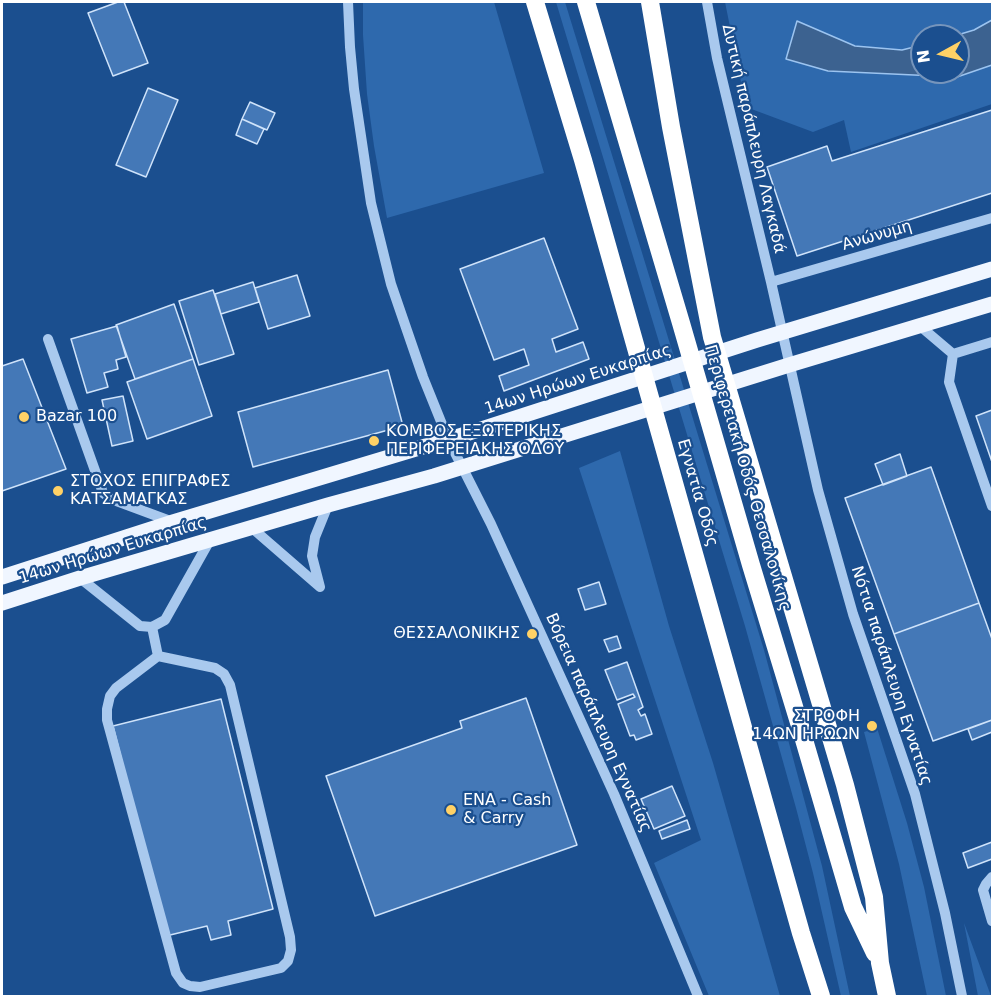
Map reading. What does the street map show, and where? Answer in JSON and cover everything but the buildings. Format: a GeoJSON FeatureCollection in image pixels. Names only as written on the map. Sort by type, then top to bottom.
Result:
{"type":"FeatureCollection","features":[{"type":"Feature","properties":{"kind":"highway","name":"Εγνατία Οδός"},"geometry":{"type":"LineString","coordinates":[[535,2],[583,160],[821,996]]}},
{"type":"Feature","properties":{"kind":"highway","name":"Περιφερειακή Οδός Θεσσαλονίκης"},"geometry":{"type":"LineString","coordinates":[[586,2],[853,907],[880,963]]}},
{"type":"Feature","properties":{"kind":"highway"},"geometry":{"type":"LineString","coordinates":[[650,2],[671,127],[712,337],[845,785],[874,897],[880,963],[887,996]]}},
{"type":"Feature","properties":{"kind":"main road","name":"14ων Ηρώων Ευκαρπίας"},"geometry":{"type":"LineString","coordinates":[[2,577],[173,522],[602,391],[758,340],[993,269]]}},
{"type":"Feature","properties":{"kind":"main road","name":"14ων Ηρώων Ευκαρπίας"},"geometry":{"type":"LineString","coordinates":[[2,603],[328,505],[434,476],[993,304]]}},
{"type":"Feature","properties":{"kind":"street","name":"Βόρεια παράπλευρη Εγνατίας"},"geometry":{"type":"LineString","coordinates":[[348,2],[354,89],[371,203],[392,284],[423,377],[448,439],[491,524],[614,794],[698,996]]}},
{"type":"Feature","properties":{"kind":"street","name":"Δυτική παράπλευρη Λαγκαδά"},"geometry":{"type":"LineString","coordinates":[[707,2],[717,58],[782,334]]}},
{"type":"Feature","properties":{"kind":"street","name":"Ανώνυμη"},"geometry":{"type":"LineString","coordinates":[[771,282],[993,218]]}},
{"type":"Feature","properties":{"kind":"street"},"geometry":{"type":"LineString","coordinates":[[920,326],[953,354]]}},
{"type":"Feature","properties":{"kind":"street","name":"Νότια παράπλευρη Εγνατίας"},"geometry":{"type":"LineString","coordinates":[[782,334],[818,490],[841,576],[915,794],[945,914],[962,996]]}},
{"type":"Feature","properties":{"kind":"street"},"geometry":{"type":"LineString","coordinates":[[48,339],[103,493],[111,499],[173,522]]}},
{"type":"Feature","properties":{"kind":"street"},"geometry":{"type":"LineString","coordinates":[[953,354],[993,342]]}},
{"type":"Feature","properties":{"kind":"street"},"geometry":{"type":"LineString","coordinates":[[953,354],[949,382],[993,507]]}},
{"type":"Feature","properties":{"kind":"street"},"geometry":{"type":"LineString","coordinates":[[252,528],[320,587],[312,556],[315,537],[328,505]]}},
{"type":"Feature","properties":{"kind":"street"},"geometry":{"type":"LineString","coordinates":[[80,578],[140,626],[152,627],[165,620],[210,540]]}},
{"type":"Feature","properties":{"kind":"street"},"geometry":{"type":"LineString","coordinates":[[152,627],[158,656]]}},
{"type":"Feature","properties":{"kind":"street"},"geometry":{"type":"LineString","coordinates":[[158,656],[215,668],[224,674],[230,685],[290,937],[291,950],[288,961],[281,968],[200,987],[183,983],[176,974],[107,720],[110,696],[116,688],[158,656]]}},
{"type":"Feature","properties":{"kind":"street"},"geometry":{"type":"LineString","coordinates":[[993,877],[983,890],[993,921]]}},
{"type":"Feature","properties":{"kind":"shaded area"},"geometry":{"type":"Polygon","coordinates":[[[363,2],[494,2],[544,173],[387,218],[367,94],[363,2]]]}},
{"type":"Feature","properties":{"kind":"shaded area"},"geometry":{"type":"Polygon","coordinates":[[[556,2],[565,2],[764,650],[822,866],[850,996],[841,996],[813,873],[745,626],[556,2]]]}},
{"type":"Feature","properties":{"kind":"shaded area"},"geometry":{"type":"Polygon","coordinates":[[[725,2],[992,2],[992,104],[851,152],[844,120],[813,132],[746,107],[725,2]]]}},
{"type":"Feature","properties":{"kind":"shaded area"},"geometry":{"type":"Polygon","coordinates":[[[992,20],[992,65],[970,73],[970,31],[992,20]]]}},
{"type":"Feature","properties":{"kind":"shaded area"},"geometry":{"type":"Polygon","coordinates":[[[797,21],[855,46],[902,50],[910,48],[910,75],[828,71],[786,59],[797,21]]]}},
{"type":"Feature","properties":{"kind":"shaded area"},"geometry":{"type":"Polygon","coordinates":[[[620,451],[669,626],[713,763],[780,996],[709,996],[654,863],[701,840],[579,468],[620,451]]]}},
{"type":"Feature","properties":{"kind":"shaded area"},"geometry":{"type":"Polygon","coordinates":[[[877,728],[907,823],[924,887],[946,996],[927,996],[899,864],[864,732],[877,728]]]}},
{"type":"Feature","properties":{"kind":"shaded area"},"geometry":{"type":"Polygon","coordinates":[[[964,923],[991,996],[978,996],[964,923]]]}},
{"type":"Feature","properties":{"kind":"place","name":"Bazar 100"},"geometry":{"type":"Point","coordinates":[24,417]}},
{"type":"Feature","properties":{"kind":"place","name":"ΚΟΜΒΟΣ ΕΞΩΤΕΡΙΚΗΣ ΠΕΡΙΦΕΡΕΙΑΚΗΣ ΟΔΟΥ"},"geometry":{"type":"Point","coordinates":[374,441]}},
{"type":"Feature","properties":{"kind":"place","name":"ΣΤΟΧΟΣ ΕΠΙΓΡΑΦΕΣ ΚΑΤΣΑΜΑΓΚΑΣ"},"geometry":{"type":"Point","coordinates":[58,491]}},
{"type":"Feature","properties":{"kind":"place","name":"ΘΕΣΣΑΛΟΝΙΚΗΣ"},"geometry":{"type":"Point","coordinates":[532,634]}},
{"type":"Feature","properties":{"kind":"place","name":"ΣΤΡΟΦΗ 14ΩΝ ΗΡΩΩΝ"},"geometry":{"type":"Point","coordinates":[872,726]}},
{"type":"Feature","properties":{"kind":"place","name":"ENA - Cash & Carry"},"geometry":{"type":"Point","coordinates":[451,810]}}]}
